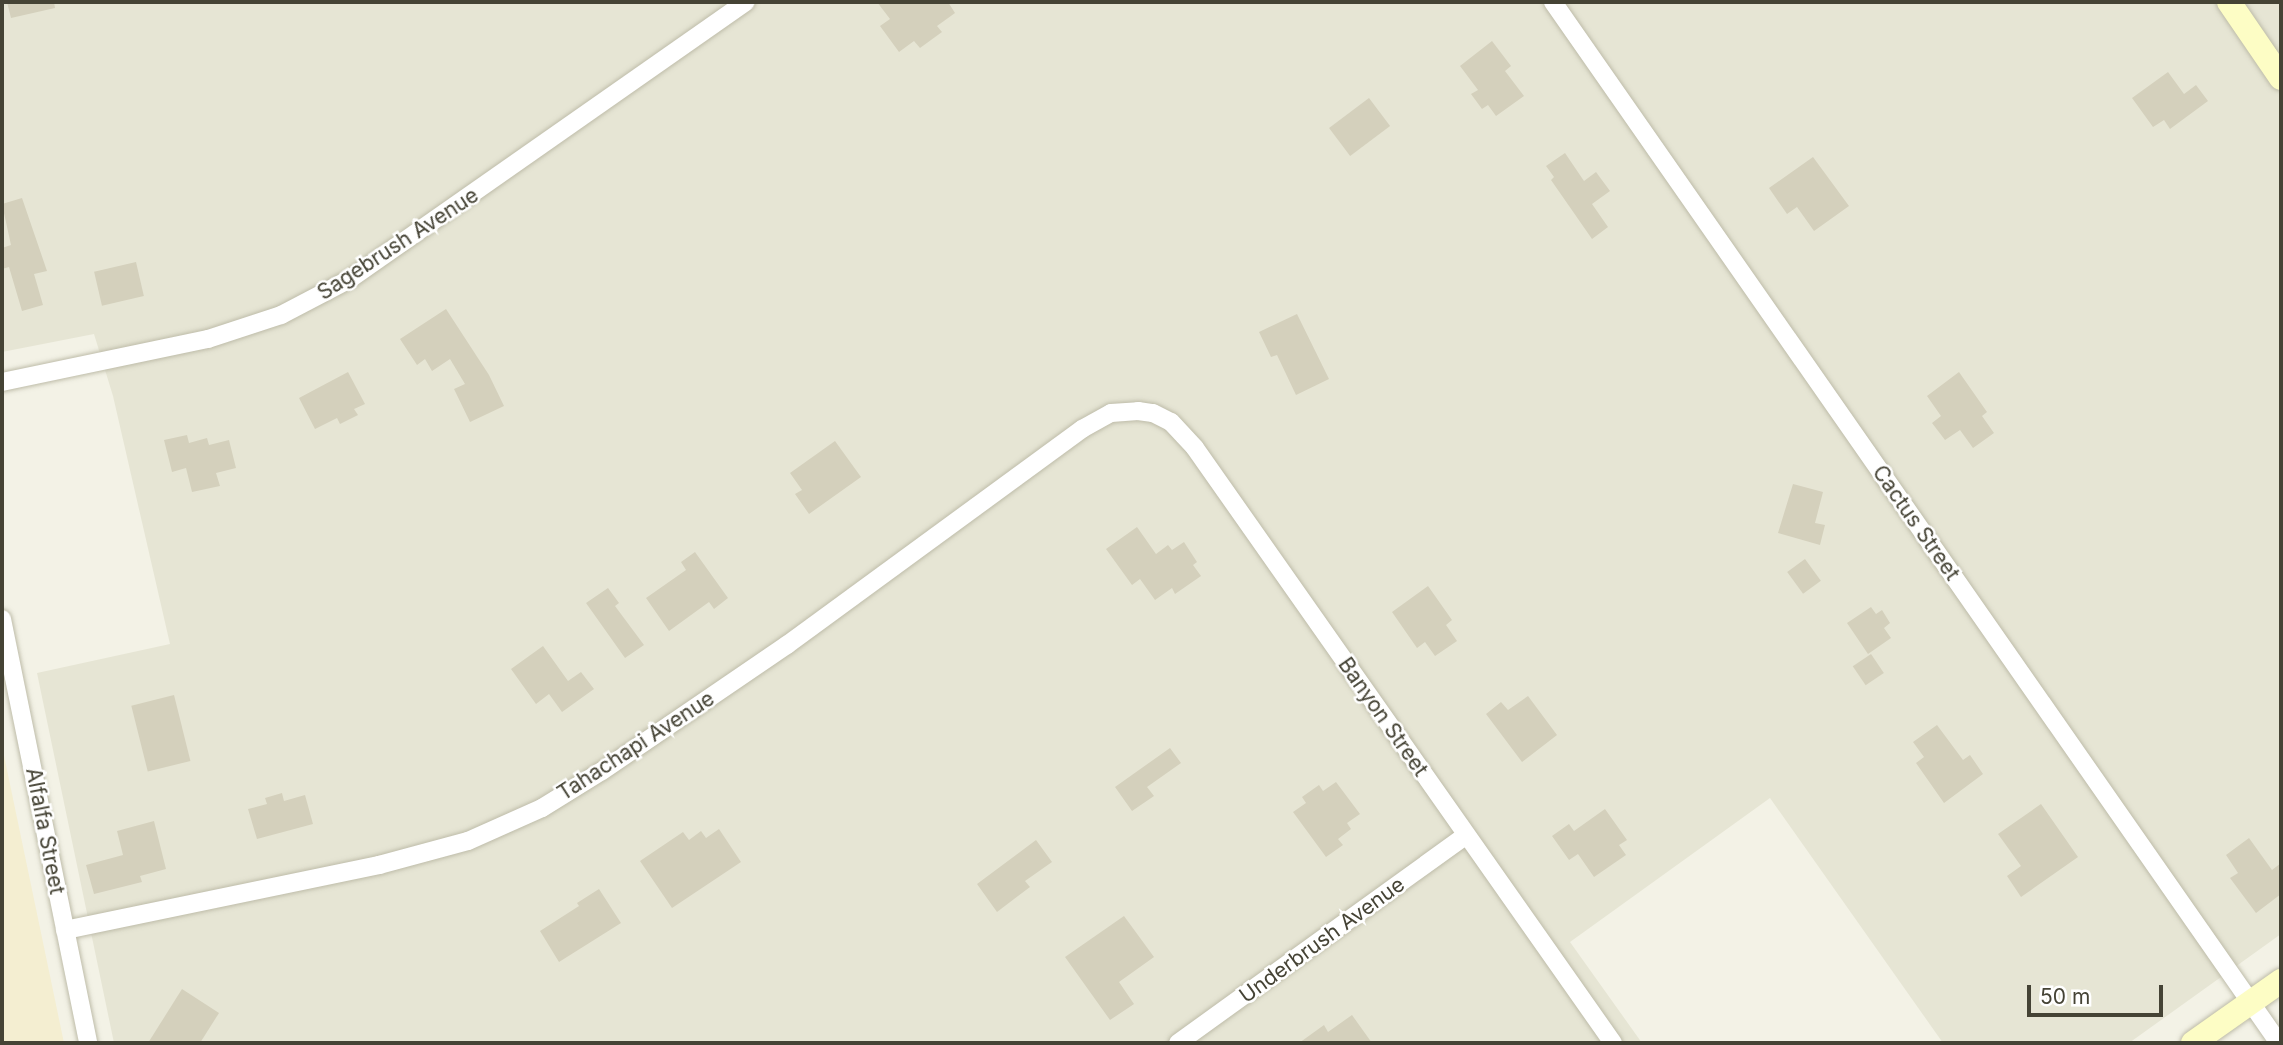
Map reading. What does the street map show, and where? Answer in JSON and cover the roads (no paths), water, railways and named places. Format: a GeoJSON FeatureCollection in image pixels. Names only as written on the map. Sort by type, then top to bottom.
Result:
{"type":"FeatureCollection","features":[{"type":"Feature","properties":{"kind":"main road"},"geometry":{"type":"LineString","coordinates":[[2229,2],[2281,78]]}},
{"type":"Feature","properties":{"kind":"main road"},"geometry":{"type":"LineString","coordinates":[[2193,1043],[2281,981]]}},
{"type":"Feature","properties":{"kind":"street","name":"Sagebrush Avenue"},"geometry":{"type":"LineString","coordinates":[[2,382],[208,339],[239,331],[292,309],[361,272],[747,2]]}},
{"type":"Feature","properties":{"kind":"street","name":"Cactus Street"},"geometry":{"type":"LineString","coordinates":[[1553,2],[2279,1043]]}},
{"type":"Feature","properties":{"kind":"street","name":"Banyon Street"},"geometry":{"type":"LineString","coordinates":[[1138,411],[1153,413],[1171,422],[1195,448],[1613,1043]]}},
{"type":"Feature","properties":{"kind":"street","name":"Tahachapi Avenue"},"geometry":{"type":"LineString","coordinates":[[65,930],[379,865],[468,841],[542,808],[602,771],[787,645],[1082,429],[1111,413],[1138,411]]}},
{"type":"Feature","properties":{"kind":"street","name":"Alfalfa Street"},"geometry":{"type":"LineString","coordinates":[[2,619],[88,1043]]}},
{"type":"Feature","properties":{"kind":"street","name":"Underbrush Avenue"},"geometry":{"type":"LineString","coordinates":[[1178,1043],[1466,835]]}}]}
